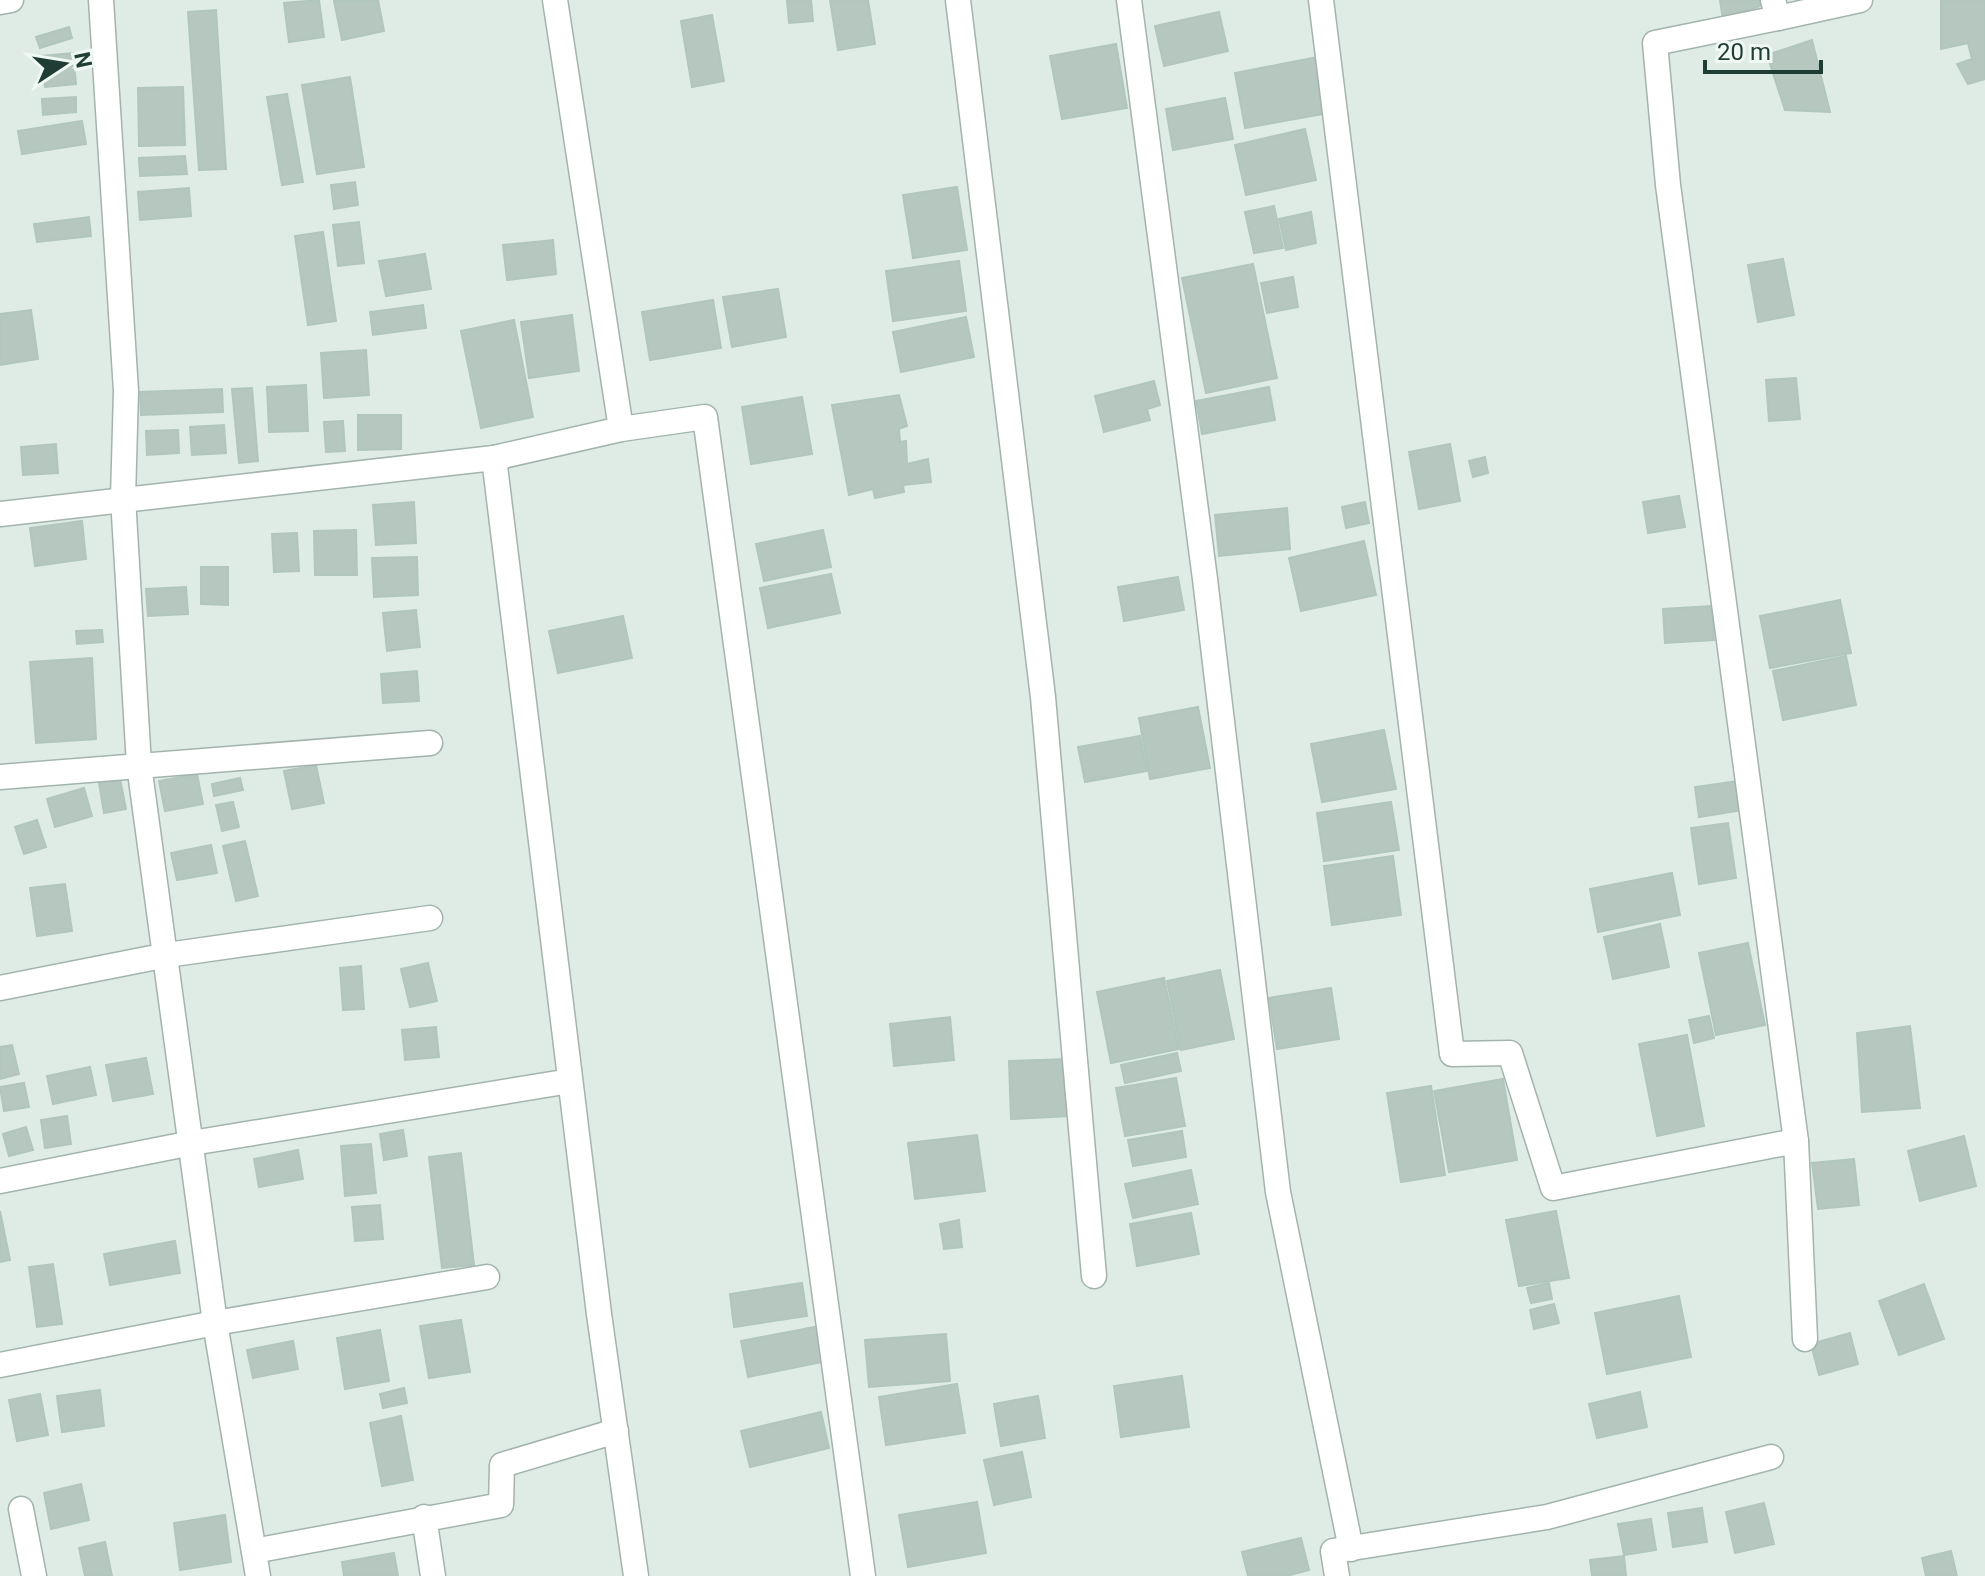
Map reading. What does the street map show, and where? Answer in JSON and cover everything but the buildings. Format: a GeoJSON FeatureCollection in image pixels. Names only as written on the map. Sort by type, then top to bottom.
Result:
{"type":"FeatureCollection","features":[{"type":"Feature","properties":{"kind":"street"},"geometry":{"type":"LineString","coordinates":[[0,2],[11,0]]}},
{"type":"Feature","properties":{"kind":"street"},"geometry":{"type":"LineString","coordinates":[[101,0],[126,391],[123,498],[139,765],[215,1323],[258,1576]]}},
{"type":"Feature","properties":{"kind":"street"},"geometry":{"type":"LineString","coordinates":[[555,0],[621,429]]}},
{"type":"Feature","properties":{"kind":"street"},"geometry":{"type":"LineString","coordinates":[[958,0],[1043,697],[1094,1276]]}},
{"type":"Feature","properties":{"kind":"street"},"geometry":{"type":"LineString","coordinates":[[1129,0],[1205,579],[1278,1192],[1351,1549]]}},
{"type":"Feature","properties":{"kind":"street"},"geometry":{"type":"LineString","coordinates":[[1321,0],[1452,1054],[1510,1053],[1553,1188],[1796,1141]]}},
{"type":"Feature","properties":{"kind":"street"},"geometry":{"type":"LineString","coordinates":[[1805,1339],[1796,1141],[1668,185],[1655,43],[1775,9],[1860,0]]}},
{"type":"Feature","properties":{"kind":"street"},"geometry":{"type":"LineString","coordinates":[[0,514],[494,458],[621,429],[705,417],[863,1576]]}},
{"type":"Feature","properties":{"kind":"street"},"geometry":{"type":"LineString","coordinates":[[494,458],[570,1081],[636,1576]]}},
{"type":"Feature","properties":{"kind":"street"},"geometry":{"type":"LineString","coordinates":[[0,777],[430,743]]}},
{"type":"Feature","properties":{"kind":"street"},"geometry":{"type":"LineString","coordinates":[[0,988],[167,955],[430,918]]}},
{"type":"Feature","properties":{"kind":"street"},"geometry":{"type":"LineString","coordinates":[[0,1181],[192,1143],[570,1081]]}},
{"type":"Feature","properties":{"kind":"street"},"geometry":{"type":"LineString","coordinates":[[0,1365],[215,1323],[487,1277]]}},
{"type":"Feature","properties":{"kind":"street"},"geometry":{"type":"LineString","coordinates":[[254,1551],[501,1505],[502,1465],[616,1431]]}},
{"type":"Feature","properties":{"kind":"street"},"geometry":{"type":"LineString","coordinates":[[1337,1576],[1333,1551],[1547,1517],[1771,1457]]}},
{"type":"Feature","properties":{"kind":"street"},"geometry":{"type":"LineString","coordinates":[[21,1509],[34,1576]]}},
{"type":"Feature","properties":{"kind":"street"},"geometry":{"type":"LineString","coordinates":[[424,1517],[433,1576]]}}]}
